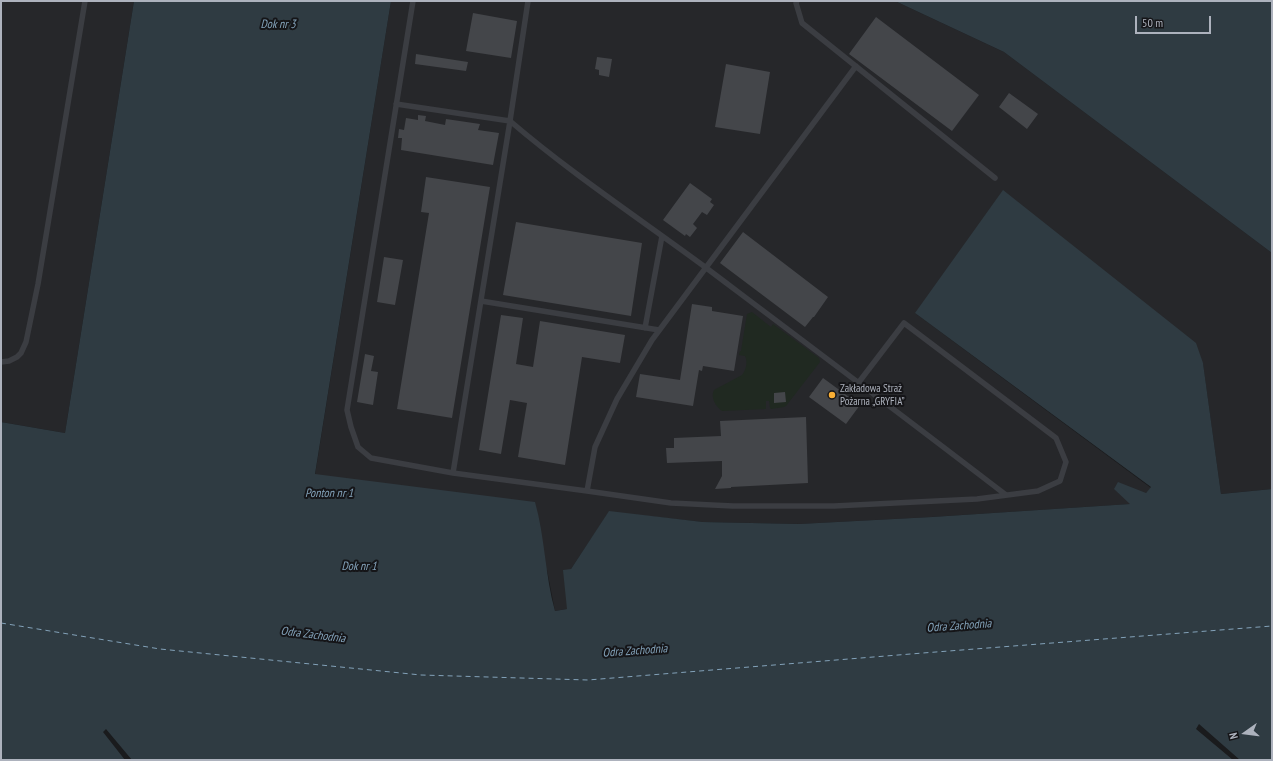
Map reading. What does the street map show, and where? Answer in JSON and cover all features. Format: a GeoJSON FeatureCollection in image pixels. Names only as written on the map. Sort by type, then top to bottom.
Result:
{"type":"FeatureCollection","features":[{"type":"Feature","properties":{"kind":"lane"},"geometry":{"type":"LineString","coordinates":[[1,362],[9,361],[18,357],[26,342],[38,284],[85,1]]}},
{"type":"Feature","properties":{"kind":"lane"},"geometry":{"type":"LineString","coordinates":[[413,1],[347,410],[350,427],[358,447],[371,458],[453,472],[671,503],[741,506],[834,506],[977,499],[1038,491],[1060,481],[1066,462],[1056,438],[904,323],[859,382]]}},
{"type":"Feature","properties":{"kind":"lane"},"geometry":{"type":"LineString","coordinates":[[453,472],[528,1]]}},
{"type":"Feature","properties":{"kind":"lane"},"geometry":{"type":"LineString","coordinates":[[797,1],[796,3],[802,23],[995,178]]}},
{"type":"Feature","properties":{"kind":"lane"},"geometry":{"type":"LineString","coordinates":[[588,491],[595,447],[617,399],[652,340],[856,66]]}},
{"type":"Feature","properties":{"kind":"lane"},"geometry":{"type":"LineString","coordinates":[[396,104],[510,121],[595,188],[706,268],[859,382],[1006,495]]}},
{"type":"Feature","properties":{"kind":"lane"},"geometry":{"type":"LineString","coordinates":[[645,328],[662,236]]}},
{"type":"Feature","properties":{"kind":"lane"},"geometry":{"type":"LineString","coordinates":[[481,301],[659,330]]}},
{"type":"Feature","properties":{"kind":"shaded area"},"geometry":{"type":"Polygon","coordinates":[[[1,1],[134,1],[65,433],[1,422],[1,1]]]}},
{"type":"Feature","properties":{"kind":"shaded area"},"geometry":{"type":"Polygon","coordinates":[[[391,1],[895,1],[1004,52],[1272,253],[1272,489],[1221,494],[1203,364],[915,313],[1151,488],[1131,504],[799,524],[703,522],[609,512],[571,569],[567,609],[555,611],[547,570],[315,475],[391,1]]]}},
{"type":"Feature","properties":{"kind":"shaded area"},"geometry":{"type":"Polygon","coordinates":[[[752,312],[771,327],[773,324],[819,358],[820,362],[784,407],[771,409],[769,401],[766,401],[766,409],[722,411],[714,402],[713,393],[714,390],[742,375],[745,371],[746,358],[745,356],[739,355],[747,314],[752,312]]]}},
{"type":"Feature","properties":{"kind":"water"},"geometry":{"type":"Polygon","coordinates":[[[134,1],[391,1],[315,474],[535,502],[555,611],[567,609],[563,570],[571,569],[609,511],[703,522],[799,524],[1130,504],[1114,489],[1118,482],[1146,493],[1151,487],[915,313],[1003,190],[1196,343],[1203,363],[1221,494],[1272,489],[1272,760],[1240,760],[1199,724],[1196,729],[1233,760],[132,760],[106,729],[103,732],[125,760],[1,760],[1,422],[65,433],[134,1]]]}},
{"type":"Feature","properties":{"kind":"water"},"geometry":{"type":"Polygon","coordinates":[[[895,1],[1272,1],[1272,253],[1004,52],[895,1]]]}},
{"type":"Feature","properties":{"kind":"building"},"geometry":{"type":"Polygon","coordinates":[[[473,13],[517,21],[511,58],[466,51],[473,13]]]}},
{"type":"Feature","properties":{"kind":"building"},"geometry":{"type":"Polygon","coordinates":[[[876,17],[979,95],[952,131],[849,54],[876,17]]]}},
{"type":"Feature","properties":{"kind":"building"},"geometry":{"type":"Polygon","coordinates":[[[416,54],[468,62],[466,71],[415,64],[416,54]]]}},
{"type":"Feature","properties":{"kind":"building"},"geometry":{"type":"Polygon","coordinates":[[[597,57],[612,59],[609,77],[599,75],[599,70],[595,69],[597,57]]]}},
{"type":"Feature","properties":{"kind":"building"},"geometry":{"type":"Polygon","coordinates":[[[726,64],[770,72],[760,134],[715,127],[726,64]]]}},
{"type":"Feature","properties":{"kind":"building"},"geometry":{"type":"Polygon","coordinates":[[[1009,93],[1038,114],[1027,129],[999,107],[1009,93]]]}},
{"type":"Feature","properties":{"kind":"building"},"geometry":{"type":"Polygon","coordinates":[[[418,115],[426,116],[425,121],[445,125],[446,119],[480,124],[478,130],[499,133],[493,165],[401,150],[402,138],[398,138],[399,129],[404,130],[406,118],[418,120],[418,115]]]}},
{"type":"Feature","properties":{"kind":"building"},"geometry":{"type":"Polygon","coordinates":[[[426,177],[490,187],[452,418],[397,409],[429,213],[421,212],[426,177]]]}},
{"type":"Feature","properties":{"kind":"building"},"geometry":{"type":"Polygon","coordinates":[[[690,183],[712,199],[710,202],[714,205],[707,215],[702,212],[693,224],[697,228],[690,237],[686,234],[685,236],[663,220],[690,183]]]}},
{"type":"Feature","properties":{"kind":"building"},"geometry":{"type":"Polygon","coordinates":[[[516,222],[642,243],[631,316],[503,295],[516,222]]]}},
{"type":"Feature","properties":{"kind":"building"},"geometry":{"type":"Polygon","coordinates":[[[743,232],[828,297],[805,327],[720,263],[743,232]]]}},
{"type":"Feature","properties":{"kind":"building"},"geometry":{"type":"Polygon","coordinates":[[[384,257],[403,260],[395,305],[377,302],[384,257]]]}},
{"type":"Feature","properties":{"kind":"building"},"geometry":{"type":"Polygon","coordinates":[[[692,304],[712,307],[712,311],[743,316],[734,371],[703,366],[702,371],[699,370],[693,406],[636,397],[640,374],[680,380],[692,304]]]}},
{"type":"Feature","properties":{"kind":"building"},"geometry":{"type":"Polygon","coordinates":[[[501,315],[523,318],[516,364],[533,367],[540,321],[625,335],[620,363],[582,357],[565,465],[518,457],[527,403],[510,400],[501,454],[479,450],[501,315]]]}},
{"type":"Feature","properties":{"kind":"building"},"geometry":{"type":"Polygon","coordinates":[[[365,354],[374,356],[371,371],[378,372],[373,405],[357,402],[365,354]]]}},
{"type":"Feature","properties":{"kind":"building"},"geometry":{"type":"Polygon","coordinates":[[[823,378],[860,405],[846,424],[809,397],[823,378]]]}},
{"type":"Feature","properties":{"kind":"building"},"geometry":{"type":"Polygon","coordinates":[[[785,392],[786,402],[774,403],[774,393],[785,392]]]}},
{"type":"Feature","properties":{"kind":"building"},"geometry":{"type":"Polygon","coordinates":[[[806,417],[808,483],[715,489],[722,476],[722,461],[667,463],[666,448],[674,448],[674,438],[721,436],[720,421],[806,417]]]}},
{"type":"Feature","properties":{"kind":"ferry route"},"geometry":{"type":"LineString","coordinates":[[1,623],[160,649],[421,675],[588,680],[1272,626]]}},
{"type":"Feature","properties":{"kind":"place","name":"Zakładowa Straż Pożarna „GRYFIA”"},"geometry":{"type":"Point","coordinates":[832,395]}},
{"type":"Feature","properties":{"kind":"water label","name":"Dok nr 3"},"geometry":{"type":"Point","coordinates":[278,25]}},
{"type":"Feature","properties":{"kind":"water label","name":"Ponton nr 1"},"geometry":{"type":"Point","coordinates":[329,494]}},
{"type":"Feature","properties":{"kind":"water label","name":"Dok nr 1"},"geometry":{"type":"Point","coordinates":[359,567]}},
{"type":"Feature","properties":{"kind":"water label","name":"Odra Zachodnia"},"geometry":{"type":"Point","coordinates":[959,626]}},
{"type":"Feature","properties":{"kind":"water label","name":"Odra Zachodnia"},"geometry":{"type":"Point","coordinates":[313,635]}},
{"type":"Feature","properties":{"kind":"water label","name":"Odra Zachodnia"},"geometry":{"type":"Point","coordinates":[635,651]}}]}
